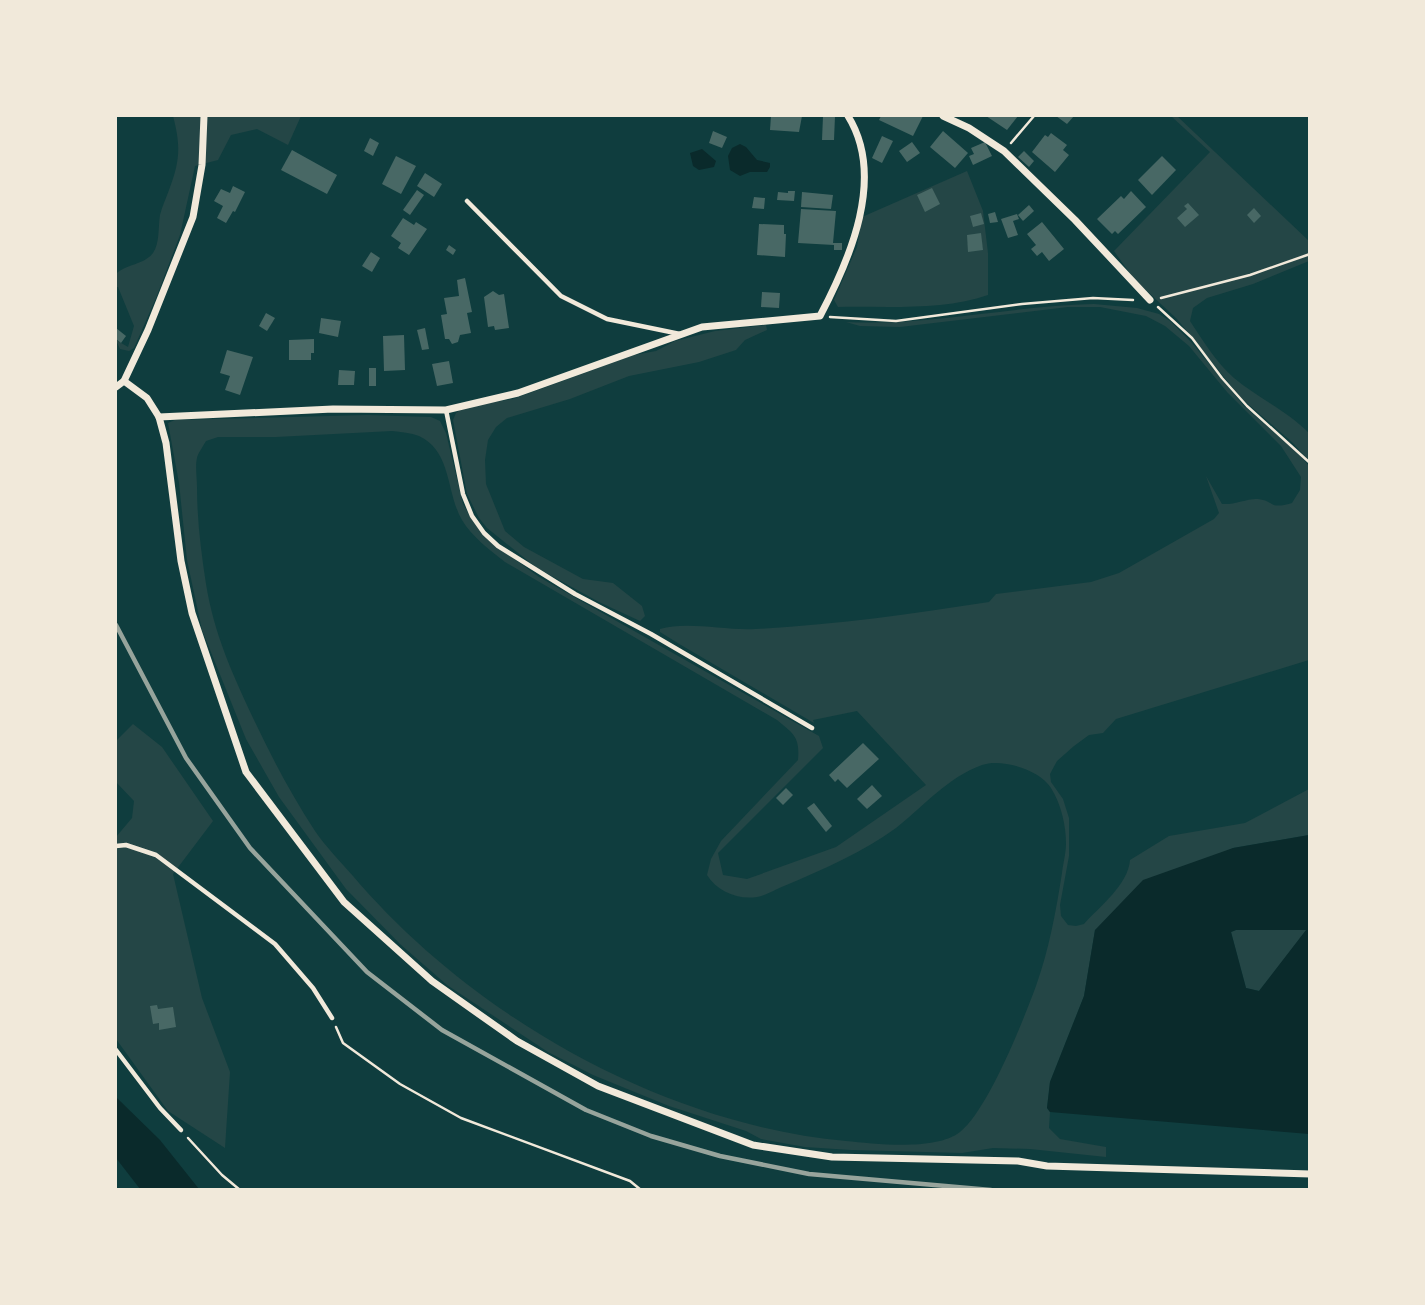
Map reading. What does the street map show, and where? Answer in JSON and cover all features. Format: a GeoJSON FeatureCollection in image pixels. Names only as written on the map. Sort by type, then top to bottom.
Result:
{"type":"FeatureCollection","features":[{"type":"Feature","properties":{"kind":"street"},"geometry":{"type":"LineString","coordinates":[[116,387],[124,381],[148,330],[193,217],[202,165],[204,116]]}},
{"type":"Feature","properties":{"kind":"street"},"geometry":{"type":"LineString","coordinates":[[159,417],[333,409],[446,410],[518,393],[702,327],[820,316],[841,272],[862,199],[862,152],[848,116]]}},
{"type":"Feature","properties":{"kind":"street"},"geometry":{"type":"LineString","coordinates":[[943,116],[970,128],[1004,150],[1150,300]]}},
{"type":"Feature","properties":{"kind":"street"},"geometry":{"type":"LineString","coordinates":[[124,381],[147,398],[159,417],[166,443],[181,561],[192,613],[246,772],[344,902],[432,981],[517,1041],[598,1086],[753,1145],[832,1157],[1018,1161],[1047,1166],[1310,1174]]}},
{"type":"Feature","properties":{"kind":"lane"},"geometry":{"type":"LineString","coordinates":[[467,201],[561,296],[607,319],[681,334]]}},
{"type":"Feature","properties":{"kind":"lane"},"geometry":{"type":"LineString","coordinates":[[446,410],[463,494],[472,516],[498,546],[575,594],[651,634],[812,728]]}},
{"type":"Feature","properties":{"kind":"lane"},"geometry":{"type":"LineString","coordinates":[[116,846],[126,845],[156,855],[275,944],[313,988],[332,1018]]}},
{"type":"Feature","properties":{"kind":"lane"},"geometry":{"type":"LineString","coordinates":[[116,1050],[160,1108],[181,1130]]}},
{"type":"Feature","properties":{"kind":"path"},"geometry":{"type":"LineString","coordinates":[[1004,150],[1034,116]]}},
{"type":"Feature","properties":{"kind":"path"},"geometry":{"type":"LineString","coordinates":[[820,316],[896,321],[1022,304],[1093,298],[1150,300],[1250,275],[1310,254]]}},
{"type":"Feature","properties":{"kind":"path"},"geometry":{"type":"LineString","coordinates":[[1150,300],[1192,338],[1247,406],[1310,463]]}},
{"type":"Feature","properties":{"kind":"path"},"geometry":{"type":"LineString","coordinates":[[332,1018],[343,1043],[401,1084],[461,1118],[630,1181],[641,1189]]}},
{"type":"Feature","properties":{"kind":"path"},"geometry":{"type":"LineString","coordinates":[[181,1130],[222,1174],[240,1189]]}},
{"type":"Feature","properties":{"kind":"shaded area"},"geometry":{"type":"Polygon","coordinates":[[[173,116],[301,116],[288,145],[257,129],[231,135],[218,160],[195,166],[180,235],[156,298],[134,348],[129,351],[120,349],[116,340],[128,347],[134,326],[116,287],[116,274],[145,260],[155,249],[160,215],[177,162],[178,145],[173,116]]]}},
{"type":"Feature","properties":{"kind":"shaded area"},"geometry":{"type":"Polygon","coordinates":[[[1171,116],[1177,116],[1309,241],[1309,261],[1253,284],[1207,298],[1193,308],[1190,321],[1227,372],[1309,433],[1309,461],[1293,443],[1241,398],[1177,319],[1134,279],[1114,251],[1210,152],[1171,116]]]}},
{"type":"Feature","properties":{"kind":"shaded area"},"geometry":{"type":"Polygon","coordinates":[[[740,144],[757,160],[770,163],[767,172],[750,172],[740,176],[730,170],[728,156],[732,148],[740,144]]]}},
{"type":"Feature","properties":{"kind":"shaded area"},"geometry":{"type":"Polygon","coordinates":[[[702,149],[716,161],[714,167],[699,170],[693,166],[690,153],[702,149]]]}},
{"type":"Feature","properties":{"kind":"shaded area"},"geometry":{"type":"Polygon","coordinates":[[[967,171],[983,211],[988,253],[988,295],[934,306],[838,307],[834,300],[857,247],[862,217],[967,171]]]}},
{"type":"Feature","properties":{"kind":"shaded area"},"geometry":{"type":"Polygon","coordinates":[[[1094,304],[1137,308],[1159,314],[1170,321],[1192,343],[1244,406],[1309,466],[1309,660],[1116,719],[1103,733],[1089,735],[1074,746],[1057,761],[1050,774],[1051,782],[1063,799],[1069,818],[1069,856],[1060,905],[1061,916],[1068,925],[1076,926],[1084,924],[1112,895],[1124,878],[1130,860],[1169,836],[1245,823],[1309,789],[1309,835],[1233,848],[1095,930],[1084,996],[1050,1082],[1047,1108],[1050,1112],[1049,1128],[1060,1139],[1106,1147],[1106,1157],[1030,1149],[993,1148],[962,1153],[805,1147],[761,1139],[746,1131],[669,1106],[593,1075],[548,1052],[447,985],[400,944],[346,889],[279,797],[246,739],[202,630],[187,560],[179,483],[168,423],[175,420],[367,415],[431,417],[440,421],[446,433],[463,504],[488,540],[539,577],[819,736],[823,748],[718,853],[723,875],[747,879],[836,847],[926,785],[857,711],[813,720],[814,723],[681,645],[660,632],[660,629],[695,626],[756,629],[843,622],[989,602],[996,594],[1091,582],[1119,573],[1214,519],[1219,513],[1206,476],[1222,504],[1258,499],[1285,505],[1292,503],[1300,490],[1301,477],[1281,446],[1227,392],[1189,346],[1165,326],[1146,316],[1100,307],[1068,307],[900,327],[860,326],[846,322],[939,319],[1094,304]],[[392,431],[218,437],[206,441],[196,461],[202,560],[209,602],[219,637],[268,748],[298,804],[324,843],[401,927],[454,974],[513,1017],[575,1055],[641,1087],[708,1112],[777,1130],[846,1141],[921,1144],[949,1138],[960,1132],[982,1105],[1004,1064],[1045,959],[1066,844],[1062,815],[1051,788],[1038,776],[1020,767],[1000,763],[982,765],[947,784],[883,837],[827,867],[760,896],[735,896],[722,890],[707,875],[711,859],[721,841],[798,760],[795,737],[777,720],[505,562],[476,538],[462,520],[443,462],[430,443],[419,436],[392,431]]]}},
{"type":"Feature","properties":{"kind":"shaded area"},"geometry":{"type":"Polygon","coordinates":[[[766,325],[767,330],[745,340],[736,350],[699,362],[629,376],[570,399],[507,418],[496,427],[488,440],[486,484],[505,531],[524,547],[583,579],[613,583],[642,606],[645,616],[640,621],[537,568],[487,528],[479,518],[467,494],[453,420],[463,407],[513,399],[634,355],[656,351],[675,341],[715,331],[766,325]]]}},
{"type":"Feature","properties":{"kind":"shaded area"},"geometry":{"type":"Polygon","coordinates":[[[133,724],[162,747],[213,821],[173,874],[202,998],[230,1072],[225,1148],[168,1111],[116,1039],[116,837],[132,818],[134,801],[116,782],[116,741],[133,724]]]}},
{"type":"Feature","properties":{"kind":"shaded area"},"geometry":{"type":"Polygon","coordinates":[[[1309,835],[1309,1134],[1050,1112],[1047,1108],[1050,1082],[1084,996],[1095,930],[1143,880],[1233,848],[1309,835]],[[1306,930],[1231,932],[1246,988],[1259,991],[1306,930]]]}},
{"type":"Feature","properties":{"kind":"shaded area"},"geometry":{"type":"Polygon","coordinates":[[[1307,930],[1259,991],[1246,988],[1231,932],[1307,930]]]}},
{"type":"Feature","properties":{"kind":"shaded area"},"geometry":{"type":"Polygon","coordinates":[[[116,1097],[160,1140],[199,1189],[140,1189],[116,1158],[116,1097]]]}},
{"type":"Feature","properties":{"kind":"building"},"geometry":{"type":"Polygon","coordinates":[[[771,116],[802,116],[799,132],[770,130],[771,116]]]}},
{"type":"Feature","properties":{"kind":"building"},"geometry":{"type":"Polygon","coordinates":[[[823,116],[835,116],[834,140],[822,140],[823,116]]]}},
{"type":"Feature","properties":{"kind":"building"},"geometry":{"type":"Polygon","coordinates":[[[881,116],[923,116],[913,136],[879,120],[881,116]]]}},
{"type":"Feature","properties":{"kind":"building"},"geometry":{"type":"Polygon","coordinates":[[[986,116],[1018,116],[1007,130],[986,116]]]}},
{"type":"Feature","properties":{"kind":"building"},"geometry":{"type":"Polygon","coordinates":[[[1056,116],[1074,116],[1067,124],[1056,116]]]}},
{"type":"Feature","properties":{"kind":"building"},"geometry":{"type":"Polygon","coordinates":[[[713,131],[727,137],[722,148],[709,143],[713,131]]]}},
{"type":"Feature","properties":{"kind":"building"},"geometry":{"type":"Polygon","coordinates":[[[943,131],[968,153],[955,168],[930,147],[943,131]]]}},
{"type":"Feature","properties":{"kind":"building"},"geometry":{"type":"Polygon","coordinates":[[[1051,133],[1067,145],[1063,150],[1069,155],[1055,172],[1032,152],[1045,135],[1048,137],[1051,133]]]}},
{"type":"Feature","properties":{"kind":"building"},"geometry":{"type":"Polygon","coordinates":[[[882,136],[893,141],[882,163],[872,158],[882,136]]]}},
{"type":"Feature","properties":{"kind":"building"},"geometry":{"type":"Polygon","coordinates":[[[370,138],[379,143],[373,156],[364,151],[370,138]]]}},
{"type":"Feature","properties":{"kind":"building"},"geometry":{"type":"Polygon","coordinates":[[[912,142],[920,153],[907,162],[899,151],[912,142]]]}},
{"type":"Feature","properties":{"kind":"building"},"geometry":{"type":"Polygon","coordinates":[[[985,142],[992,156],[973,165],[969,156],[974,154],[971,148],[985,142]]]}},
{"type":"Feature","properties":{"kind":"building"},"geometry":{"type":"Polygon","coordinates":[[[292,150],[337,175],[327,194],[281,170],[292,150]]]}},
{"type":"Feature","properties":{"kind":"building"},"geometry":{"type":"Polygon","coordinates":[[[1024,151],[1034,161],[1029,167],[1018,157],[1024,151]]]}},
{"type":"Feature","properties":{"kind":"building"},"geometry":{"type":"Polygon","coordinates":[[[396,156],[416,166],[401,194],[382,184],[396,156]]]}},
{"type":"Feature","properties":{"kind":"building"},"geometry":{"type":"Polygon","coordinates":[[[1162,156],[1176,170],[1152,195],[1138,180],[1162,156]]]}},
{"type":"Feature","properties":{"kind":"building"},"geometry":{"type":"Polygon","coordinates":[[[425,173],[442,184],[434,197],[417,186],[425,173]]]}},
{"type":"Feature","properties":{"kind":"building"},"geometry":{"type":"Polygon","coordinates":[[[233,186],[245,192],[226,223],[217,218],[223,206],[214,201],[221,189],[230,193],[233,186]]]}},
{"type":"Feature","properties":{"kind":"building"},"geometry":{"type":"Polygon","coordinates":[[[932,188],[940,204],[925,212],[917,195],[932,188]]]}},
{"type":"Feature","properties":{"kind":"building"},"geometry":{"type":"Polygon","coordinates":[[[417,190],[424,195],[410,215],[403,210],[417,190]]]}},
{"type":"Feature","properties":{"kind":"building"},"geometry":{"type":"Polygon","coordinates":[[[795,191],[794,201],[777,200],[778,192],[795,191]]]}},
{"type":"Feature","properties":{"kind":"building"},"geometry":{"type":"Polygon","coordinates":[[[1131,191],[1146,207],[1118,234],[1115,231],[1112,234],[1097,219],[1121,196],[1124,199],[1131,191]]]}},
{"type":"Feature","properties":{"kind":"building"},"geometry":{"type":"Polygon","coordinates":[[[802,192],[833,195],[831,209],[801,207],[802,192]]]}},
{"type":"Feature","properties":{"kind":"building"},"geometry":{"type":"Polygon","coordinates":[[[754,197],[765,198],[764,209],[752,208],[754,197]]]}},
{"type":"Feature","properties":{"kind":"building"},"geometry":{"type":"Polygon","coordinates":[[[1188,203],[1199,215],[1185,227],[1177,218],[1187,209],[1184,206],[1188,203]]]}},
{"type":"Feature","properties":{"kind":"building"},"geometry":{"type":"Polygon","coordinates":[[[1029,205],[1034,211],[1023,221],[1018,215],[1029,205]]]}},
{"type":"Feature","properties":{"kind":"building"},"geometry":{"type":"Polygon","coordinates":[[[1254,208],[1261,216],[1254,223],[1247,215],[1254,208]]]}},
{"type":"Feature","properties":{"kind":"building"},"geometry":{"type":"Polygon","coordinates":[[[801,209],[836,211],[833,243],[842,243],[842,250],[834,250],[834,245],[798,243],[801,209]]]}},
{"type":"Feature","properties":{"kind":"building"},"geometry":{"type":"Polygon","coordinates":[[[995,212],[998,222],[990,223],[988,214],[995,212]]]}},
{"type":"Feature","properties":{"kind":"building"},"geometry":{"type":"Polygon","coordinates":[[[981,213],[984,224],[973,227],[970,216],[981,213]]]}},
{"type":"Feature","properties":{"kind":"building"},"geometry":{"type":"Polygon","coordinates":[[[1017,214],[1019,219],[1013,221],[1018,235],[1008,238],[1001,219],[1017,214]]]}},
{"type":"Feature","properties":{"kind":"building"},"geometry":{"type":"Polygon","coordinates":[[[403,218],[427,229],[409,255],[398,248],[401,243],[391,236],[403,218]]]}},
{"type":"Feature","properties":{"kind":"building"},"geometry":{"type":"Polygon","coordinates":[[[1042,222],[1064,249],[1049,261],[1042,252],[1037,256],[1031,249],[1036,245],[1027,234],[1042,222]]]}},
{"type":"Feature","properties":{"kind":"building"},"geometry":{"type":"Polygon","coordinates":[[[759,224],[784,225],[785,257],[757,255],[759,224]]]}},
{"type":"Feature","properties":{"kind":"building"},"geometry":{"type":"Polygon","coordinates":[[[981,233],[983,250],[968,252],[967,235],[981,233]]]}},
{"type":"Feature","properties":{"kind":"building"},"geometry":{"type":"Polygon","coordinates":[[[449,245],[456,250],[453,255],[446,250],[449,245]]]}},
{"type":"Feature","properties":{"kind":"building"},"geometry":{"type":"Polygon","coordinates":[[[371,252],[380,258],[372,272],[362,266],[371,252]]]}},
{"type":"Feature","properties":{"kind":"building"},"geometry":{"type":"Polygon","coordinates":[[[465,278],[472,312],[467,313],[471,333],[460,335],[458,342],[452,344],[449,339],[445,339],[441,315],[447,314],[444,298],[459,296],[457,280],[465,278]]]}},
{"type":"Feature","properties":{"kind":"building"},"geometry":{"type":"Polygon","coordinates":[[[493,291],[499,295],[504,294],[509,328],[495,330],[494,326],[488,327],[484,297],[493,291]]]}},
{"type":"Feature","properties":{"kind":"building"},"geometry":{"type":"Polygon","coordinates":[[[762,292],[780,293],[779,308],[761,307],[762,292]]]}},
{"type":"Feature","properties":{"kind":"building"},"geometry":{"type":"Polygon","coordinates":[[[266,313],[275,318],[267,331],[259,326],[266,313]]]}},
{"type":"Feature","properties":{"kind":"building"},"geometry":{"type":"Polygon","coordinates":[[[321,318],[341,321],[338,337],[319,333],[321,318]]]}},
{"type":"Feature","properties":{"kind":"building"},"geometry":{"type":"Polygon","coordinates":[[[116,328],[126,336],[121,343],[116,339],[116,328]]]}},
{"type":"Feature","properties":{"kind":"building"},"geometry":{"type":"Polygon","coordinates":[[[425,328],[429,349],[422,350],[417,330],[425,328]]]}},
{"type":"Feature","properties":{"kind":"building"},"geometry":{"type":"Polygon","coordinates":[[[404,335],[405,370],[384,371],[383,336],[404,335]]]}},
{"type":"Feature","properties":{"kind":"building"},"geometry":{"type":"Polygon","coordinates":[[[314,339],[311,360],[289,360],[289,340],[314,339]]]}},
{"type":"Feature","properties":{"kind":"building"},"geometry":{"type":"Polygon","coordinates":[[[227,350],[253,357],[240,395],[225,390],[230,376],[220,373],[227,350]]]}},
{"type":"Feature","properties":{"kind":"building"},"geometry":{"type":"Polygon","coordinates":[[[449,361],[453,383],[437,386],[432,364],[449,361]]]}},
{"type":"Feature","properties":{"kind":"building"},"geometry":{"type":"Polygon","coordinates":[[[369,368],[376,368],[376,386],[369,386],[369,368]]]}},
{"type":"Feature","properties":{"kind":"building"},"geometry":{"type":"Polygon","coordinates":[[[339,370],[355,371],[354,385],[338,385],[339,370]]]}},
{"type":"Feature","properties":{"kind":"building"},"geometry":{"type":"Polygon","coordinates":[[[863,743],[879,759],[847,788],[838,779],[835,782],[829,775],[863,743]]]}},
{"type":"Feature","properties":{"kind":"building"},"geometry":{"type":"Polygon","coordinates":[[[872,785],[882,796],[867,809],[857,799],[872,785]]]}},
{"type":"Feature","properties":{"kind":"building"},"geometry":{"type":"Polygon","coordinates":[[[786,788],[793,795],[783,805],[776,798],[786,788]]]}},
{"type":"Feature","properties":{"kind":"building"},"geometry":{"type":"Polygon","coordinates":[[[814,803],[832,826],[826,832],[807,808],[814,803]]]}},
{"type":"Feature","properties":{"kind":"building"},"geometry":{"type":"Polygon","coordinates":[[[157,1005],[158,1009],[173,1007],[176,1027],[159,1030],[159,1023],[153,1024],[150,1006],[157,1005]]]}},
{"type":"Feature","properties":{"kind":"railway"},"geometry":{"type":"LineString","coordinates":[[116,625],[186,758],[250,848],[367,972],[442,1030],[586,1110],[651,1136],[720,1156],[809,1174],[991,1190]]}}]}
